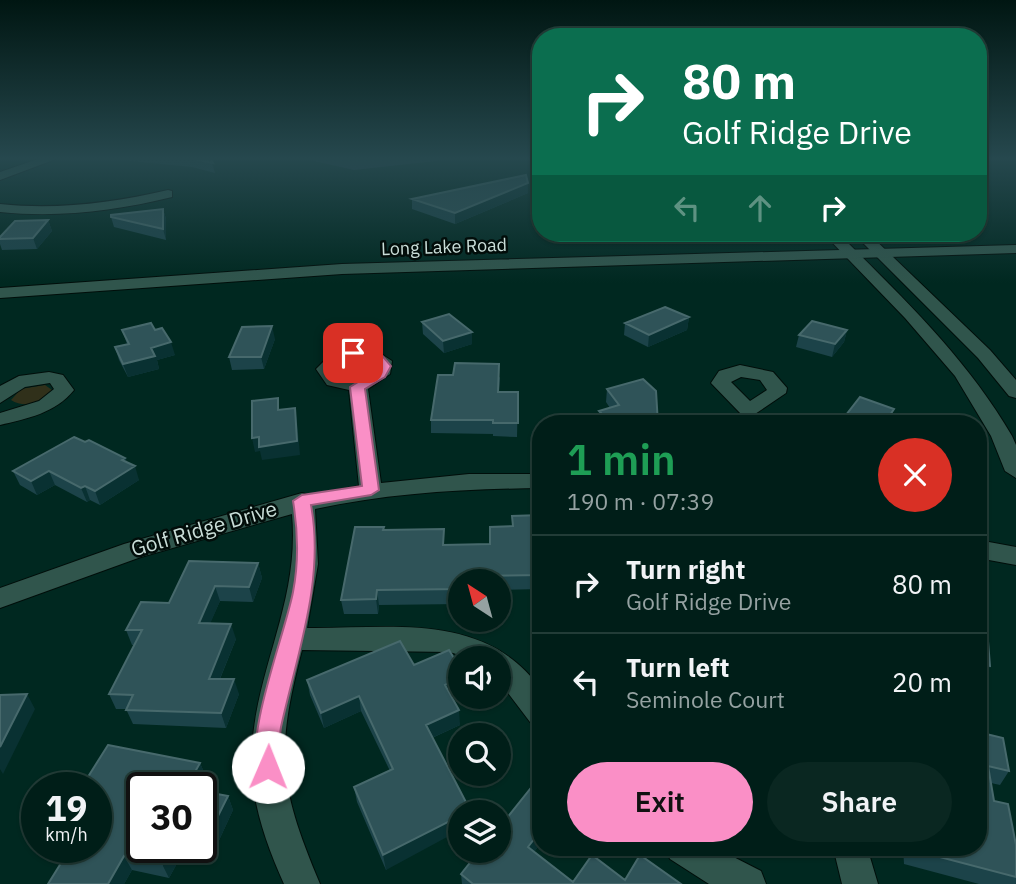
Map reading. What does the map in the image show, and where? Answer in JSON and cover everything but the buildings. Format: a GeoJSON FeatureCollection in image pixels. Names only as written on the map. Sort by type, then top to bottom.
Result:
{"type":"FeatureCollection","features":[{"type":"Feature","properties":{"kind":"street"},"geometry":{"type":"LineString","coordinates":[[0,208],[78,210],[133,200]]}},
{"type":"Feature","properties":{"kind":"street"},"geometry":{"type":"LineString","coordinates":[[839,242],[948,356],[973,388],[992,415],[1016,471]]}},
{"type":"Feature","properties":{"kind":"street"},"geometry":{"type":"LineString","coordinates":[[869,242],[984,354],[1016,392]]}},
{"type":"Feature","properties":{"kind":"street","name":"Long Lake Road"},"geometry":{"type":"LineString","coordinates":[[0,293],[304,271],[1016,249]]}},
{"type":"Feature","properties":{"kind":"street"},"geometry":{"type":"LineString","coordinates":[[0,397],[14,385],[41,378],[56,379],[64,390],[46,405],[0,416]]}},
{"type":"Feature","properties":{"kind":"street"},"geometry":{"type":"LineString","coordinates":[[358,387],[371,490]]}},
{"type":"Feature","properties":{"kind":"street","name":"Golf Ridge Drive"},"geometry":{"type":"LineString","coordinates":[[0,598],[144,544],[302,501],[371,490],[469,481],[532,481]]}},
{"type":"Feature","properties":{"kind":"street"},"geometry":{"type":"LineString","coordinates":[[302,501],[308,553],[293,639],[268,732],[268,767],[275,812],[289,857],[302,884]]}},
{"type":"Feature","properties":{"kind":"street"},"geometry":{"type":"LineString","coordinates":[[987,551],[1016,556]]}},
{"type":"Feature","properties":{"kind":"street"},"geometry":{"type":"LineString","coordinates":[[293,639],[450,641],[468,646]]}},
{"type":"Feature","properties":{"kind":"street"},"geometry":{"type":"LineString","coordinates":[[511,675],[532,700]]}},
{"type":"Feature","properties":{"kind":"street"},"geometry":{"type":"LineString","coordinates":[[696,856],[748,884]]}},
{"type":"Feature","properties":{"kind":"street"},"geometry":{"type":"LineString","coordinates":[[852,856],[860,884]]}},
{"type":"Feature","properties":{"kind":"shaded area"},"geometry":{"type":"Polygon","coordinates":[[[352,359],[370,361],[373,368],[359,377],[339,374],[337,367],[352,359]]]}},
{"type":"Feature","properties":{"kind":"shaded area"},"geometry":{"type":"Polygon","coordinates":[[[45,385],[52,390],[39,401],[22,404],[11,400],[21,389],[45,385]]]}},
{"type":"Feature","properties":{"kind":"route"},"geometry":{"type":"LineString","coordinates":[[268,767],[268,732],[293,639],[308,553],[308,534],[302,501],[371,490],[358,387],[380,374],[384,366],[383,361],[375,356],[353,353]]}}]}
